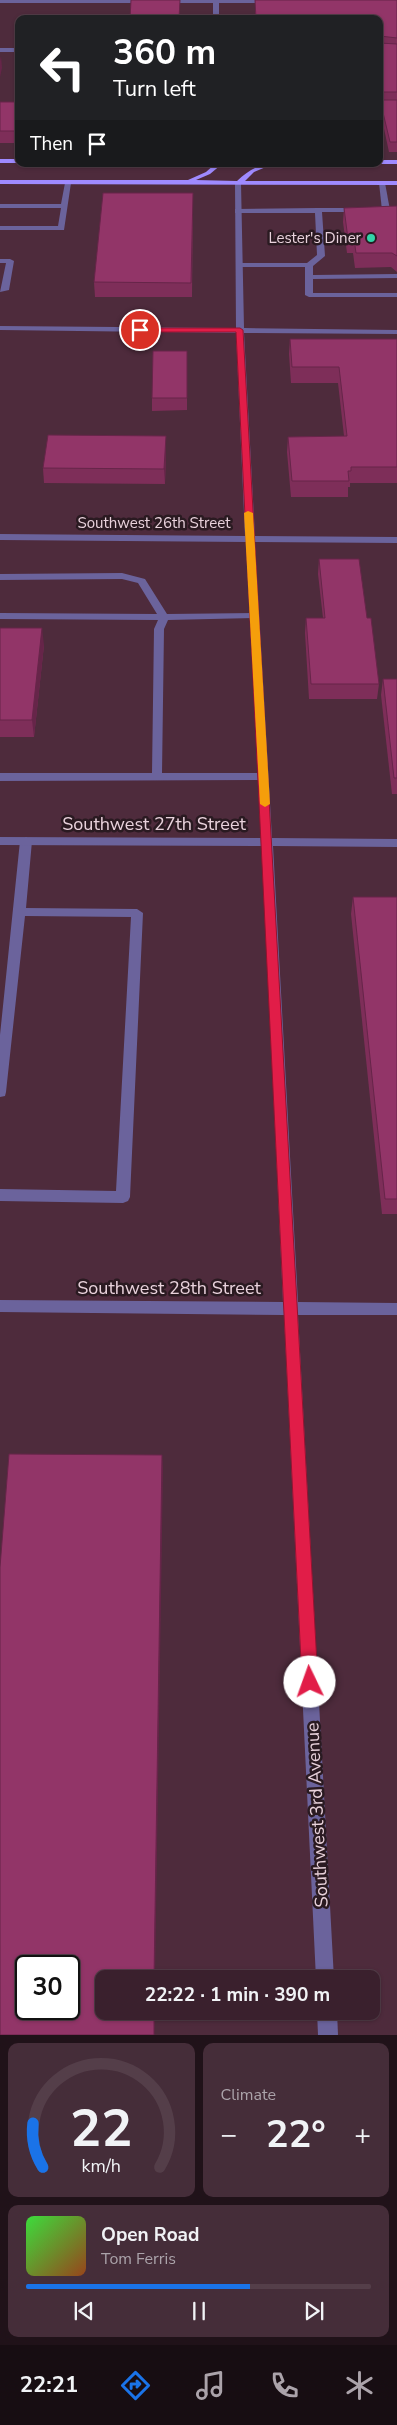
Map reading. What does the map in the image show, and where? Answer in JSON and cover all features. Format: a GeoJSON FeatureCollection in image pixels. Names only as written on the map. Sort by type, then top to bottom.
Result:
{"type":"FeatureCollection","features":[{"type":"Feature","properties":{"kind":"main road"},"geometry":{"type":"LineString","coordinates":[[0,161],[15,161]]}},
{"type":"Feature","properties":{"kind":"main road"},"geometry":{"type":"LineString","coordinates":[[383,162],[397,162]]}},
{"type":"Feature","properties":{"kind":"main road"},"geometry":{"type":"LineString","coordinates":[[184,183],[208,173],[215,167]]}},
{"type":"Feature","properties":{"kind":"main road"},"geometry":{"type":"LineString","coordinates":[[238,183],[252,171],[262,167]]}},
{"type":"Feature","properties":{"kind":"main road"},"geometry":{"type":"LineString","coordinates":[[0,182],[397,183]]}},
{"type":"Feature","properties":{"kind":"street"},"geometry":{"type":"LineString","coordinates":[[216,1],[216,15]]}},
{"type":"Feature","properties":{"kind":"street"},"geometry":{"type":"LineString","coordinates":[[0,2],[283,1]]}},
{"type":"Feature","properties":{"kind":"street"},"geometry":{"type":"LineString","coordinates":[[0,50],[15,50]]}},
{"type":"Feature","properties":{"kind":"street"},"geometry":{"type":"LineString","coordinates":[[0,228],[61,228],[68,183]]}},
{"type":"Feature","properties":{"kind":"street","name":"Southwest 3rd Avenue"},"geometry":{"type":"LineString","coordinates":[[238,183],[240,330],[250,538],[325,1970]]}},
{"type":"Feature","properties":{"kind":"street"},"geometry":{"type":"LineString","coordinates":[[382,183],[386,210]]}},
{"type":"Feature","properties":{"kind":"street"},"geometry":{"type":"LineString","coordinates":[[0,206],[64,206]]}},
{"type":"Feature","properties":{"kind":"street"},"geometry":{"type":"LineString","coordinates":[[239,265],[309,265],[321,256],[318,210]]}},
{"type":"Feature","properties":{"kind":"street"},"geometry":{"type":"LineString","coordinates":[[238,211],[367,210]]}},
{"type":"Feature","properties":{"kind":"street"},"geometry":{"type":"LineString","coordinates":[[377,210],[397,210]]}},
{"type":"Feature","properties":{"kind":"street"},"geometry":{"type":"LineString","coordinates":[[0,261],[10,261],[5,290],[0,290]]}},
{"type":"Feature","properties":{"kind":"street"},"geometry":{"type":"LineString","coordinates":[[309,265],[309,295],[397,295]]}},
{"type":"Feature","properties":{"kind":"street"},"geometry":{"type":"LineString","coordinates":[[310,277],[397,276]]}},
{"type":"Feature","properties":{"kind":"street"},"geometry":{"type":"LineString","coordinates":[[0,328],[397,332]]}},
{"type":"Feature","properties":{"kind":"street","name":"Southwest 26th Street"},"geometry":{"type":"LineString","coordinates":[[0,537],[397,540]]}},
{"type":"Feature","properties":{"kind":"street"},"geometry":{"type":"LineString","coordinates":[[0,577],[122,576],[142,582],[164,617]]}},
{"type":"Feature","properties":{"kind":"street"},"geometry":{"type":"LineString","coordinates":[[0,616],[164,617],[254,615]]}},
{"type":"Feature","properties":{"kind":"street"},"geometry":{"type":"LineString","coordinates":[[157,776],[159,629],[164,617]]}},
{"type":"Feature","properties":{"kind":"street"},"geometry":{"type":"LineString","coordinates":[[0,777],[263,777]]}},
{"type":"Feature","properties":{"kind":"street","name":"Southwest 27th Street"},"geometry":{"type":"LineString","coordinates":[[0,841],[397,842]]}},
{"type":"Feature","properties":{"kind":"street"},"geometry":{"type":"LineString","coordinates":[[0,1092],[26,841]]}},
{"type":"Feature","properties":{"kind":"street"},"geometry":{"type":"LineString","coordinates":[[0,1195],[124,1197],[136,913],[20,912]]}},
{"type":"Feature","properties":{"kind":"street","name":"Southwest 28th Street"},"geometry":{"type":"LineString","coordinates":[[0,1306],[397,1309]]}},
{"type":"Feature","properties":{"kind":"street"},"geometry":{"type":"LineString","coordinates":[[327,2020],[328,2035]]}},
{"type":"Feature","properties":{"kind":"building"},"geometry":{"type":"Polygon","coordinates":[[[131,0],[180,0],[179,15],[130,15],[131,0]]]}},
{"type":"Feature","properties":{"kind":"building"},"geometry":{"type":"Polygon","coordinates":[[[255,0],[397,0],[397,38],[383,36],[383,15],[256,15],[255,0]]]}},
{"type":"Feature","properties":{"kind":"building"},"geometry":{"type":"Polygon","coordinates":[[[383,43],[397,44],[397,92],[383,92],[383,43]]]}},
{"type":"Feature","properties":{"kind":"building"},"geometry":{"type":"Polygon","coordinates":[[[383,100],[397,100],[397,142],[390,142],[383,113],[383,100]]]}},
{"type":"Feature","properties":{"kind":"building"},"geometry":{"type":"Polygon","coordinates":[[[0,102],[15,102],[15,131],[0,131],[0,102]]]}},
{"type":"Feature","properties":{"kind":"building"},"geometry":{"type":"Polygon","coordinates":[[[103,193],[193,193],[191,283],[94,282],[103,193]]]}},
{"type":"Feature","properties":{"kind":"building","name":"Lester's Diner"},"geometry":{"type":"Polygon","coordinates":[[[397,206],[397,256],[392,253],[356,253],[354,239],[348,239],[344,208],[397,206]]]}},
{"type":"Feature","properties":{"kind":"building"},"geometry":{"type":"Polygon","coordinates":[[[290,339],[397,339],[397,467],[351,467],[351,471],[348,471],[349,481],[292,481],[288,437],[347,436],[339,367],[292,367],[290,339]]]}},
{"type":"Feature","properties":{"kind":"building"},"geometry":{"type":"Polygon","coordinates":[[[153,351],[187,351],[187,398],[152,398],[153,351]]]}},
{"type":"Feature","properties":{"kind":"building"},"geometry":{"type":"Polygon","coordinates":[[[48,435],[166,436],[164,469],[43,468],[48,435]]]}},
{"type":"Feature","properties":{"kind":"building"},"geometry":{"type":"Polygon","coordinates":[[[319,559],[359,559],[367,618],[371,618],[379,684],[311,684],[306,618],[325,618],[319,559]]]}},
{"type":"Feature","properties":{"kind":"building"},"geometry":{"type":"Polygon","coordinates":[[[0,628],[42,628],[32,720],[0,720],[0,628]]]}},
{"type":"Feature","properties":{"kind":"building"},"geometry":{"type":"Polygon","coordinates":[[[383,679],[397,679],[397,778],[394,778],[383,679]]]}},
{"type":"Feature","properties":{"kind":"building"},"geometry":{"type":"Polygon","coordinates":[[[353,897],[397,897],[397,1199],[385,1199],[353,897]]]}},
{"type":"Feature","properties":{"kind":"building"},"geometry":{"type":"Polygon","coordinates":[[[9,1454],[162,1455],[154,1970],[95,1970],[95,2020],[154,2020],[154,2035],[0,2035],[0,1567],[9,1454]]]}},
{"type":"Feature","properties":{"kind":"slow traffic"},"geometry":{"type":"LineString","coordinates":[[248,513],[265,804]]}},
{"type":"Feature","properties":{"kind":"place","name":"Lester's Diner"},"geometry":{"type":"Point","coordinates":[371,238]}},
{"type":"Feature","properties":{"kind":"route"},"geometry":{"type":"LineString","coordinates":[[140,330],[240,330],[310,1682]]}}]}
